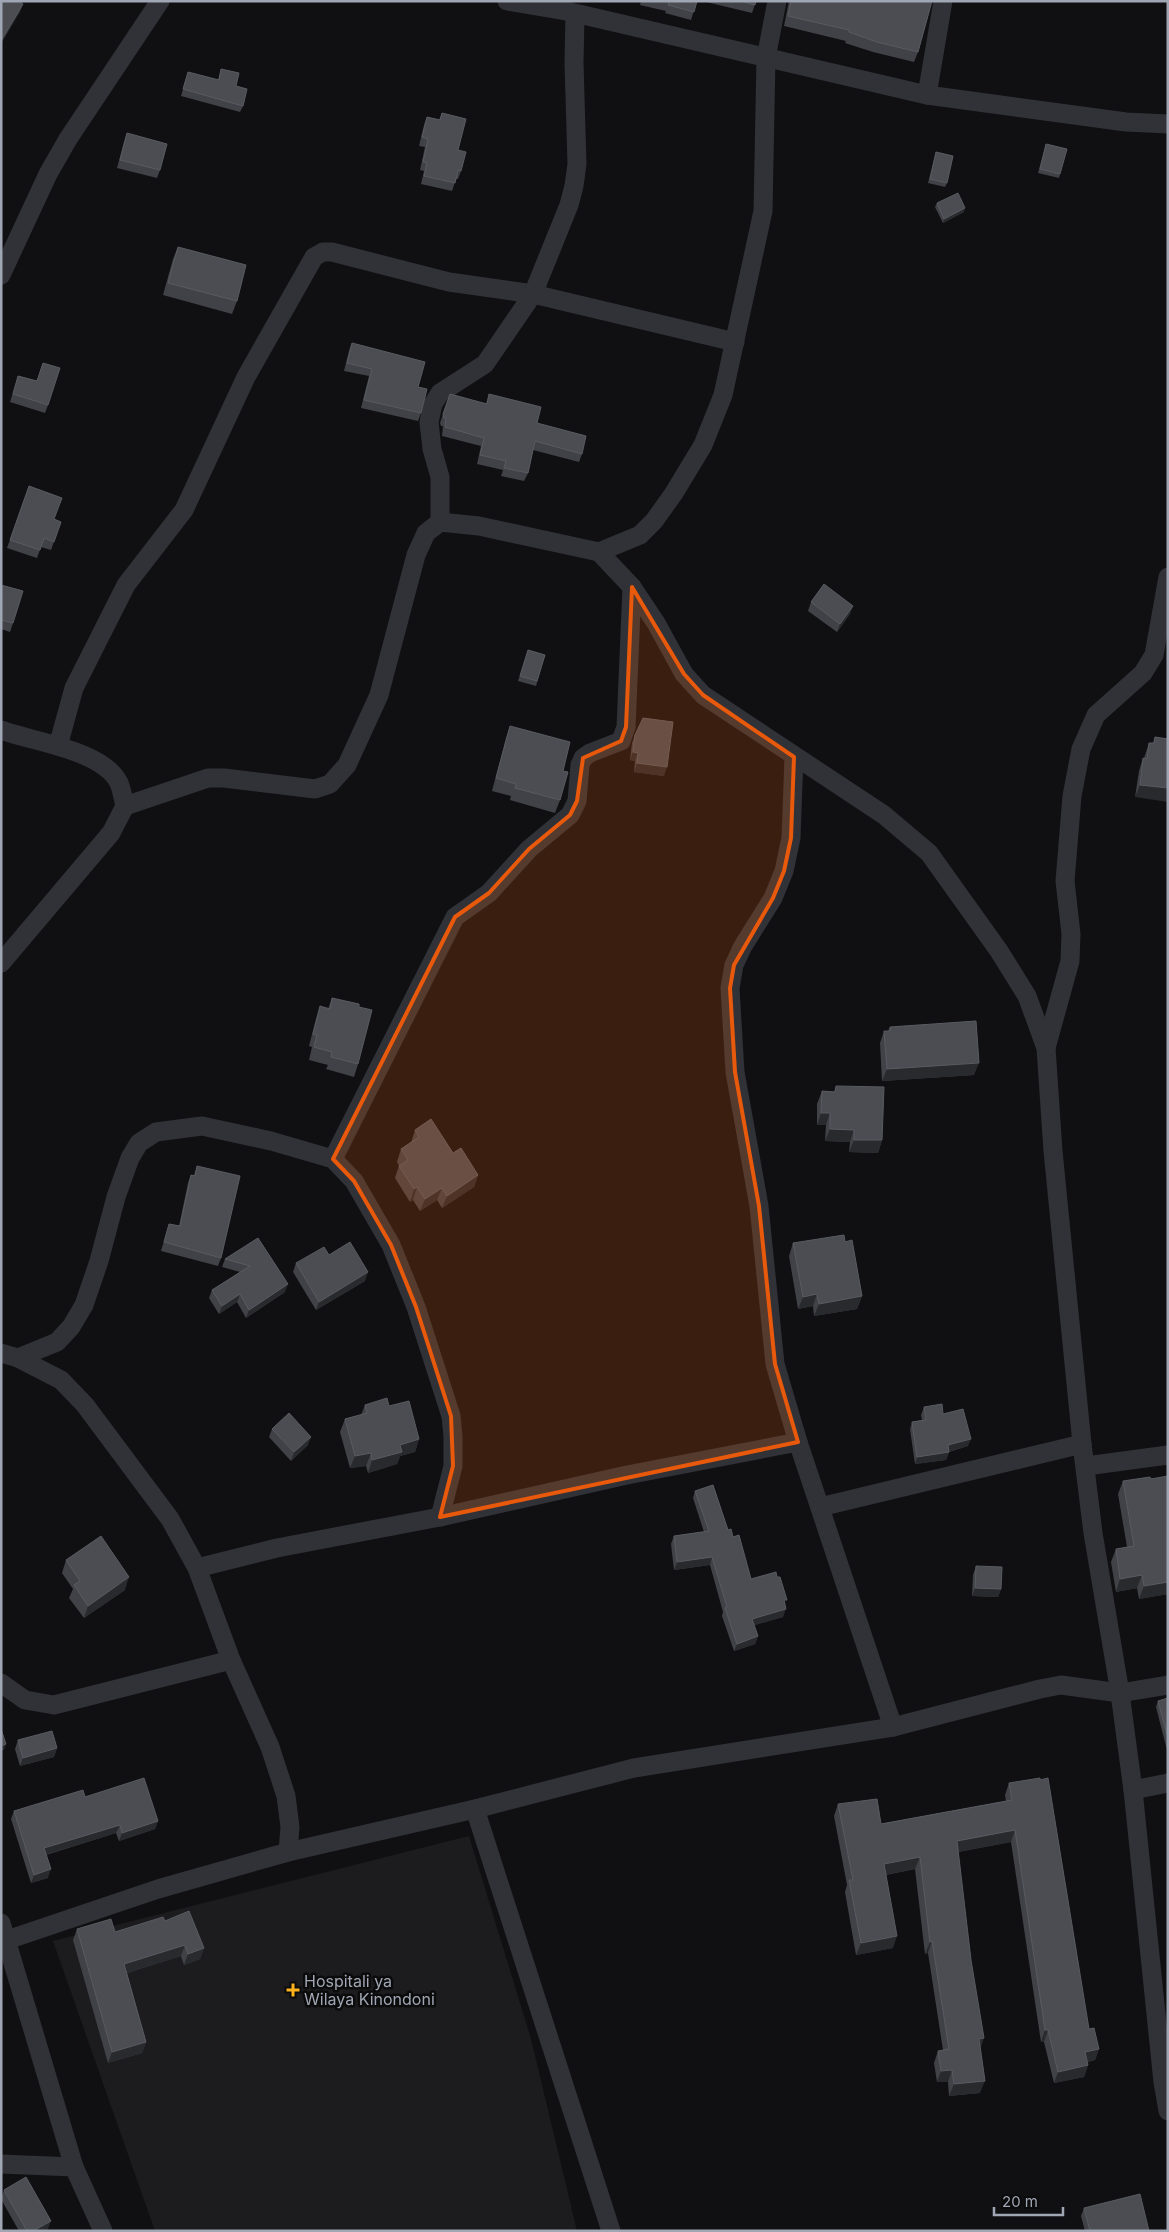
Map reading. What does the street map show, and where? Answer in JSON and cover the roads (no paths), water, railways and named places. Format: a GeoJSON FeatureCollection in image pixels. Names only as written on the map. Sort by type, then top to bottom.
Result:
{"type":"FeatureCollection","features":[{"type":"Feature","properties":{"kind":"street"},"geometry":{"type":"LineString","coordinates":[[1,275],[48,174],[64,146],[160,1]]}},
{"type":"Feature","properties":{"kind":"street"},"geometry":{"type":"LineString","coordinates":[[507,1],[569,9],[766,58],[927,95],[1126,122],[1168,124]]}},
{"type":"Feature","properties":{"kind":"street"},"geometry":{"type":"LineString","coordinates":[[599,552],[640,535],[654,521],[674,493],[706,436],[723,395],[763,211],[766,58],[777,1]]}},
{"type":"Feature","properties":{"kind":"street"},"geometry":{"type":"LineString","coordinates":[[927,95],[943,1]]}},
{"type":"Feature","properties":{"kind":"street"},"geometry":{"type":"LineString","coordinates":[[440,522],[440,477],[432,449],[429,422],[433,404],[440,393],[485,364],[533,294],[569,205],[574,186],[578,164],[569,9]]}},
{"type":"Feature","properties":{"kind":"street"},"geometry":{"type":"LineString","coordinates":[[58,746],[74,688],[126,585],[184,510],[246,377],[314,257],[324,252],[332,252],[449,282],[533,294],[735,342]]}},
{"type":"Feature","properties":{"kind":"street"},"geometry":{"type":"LineString","coordinates":[[125,806],[208,778],[224,778],[315,789],[330,784],[347,765],[379,695],[416,555],[426,533],[440,522],[479,526],[599,552],[632,587],[656,623],[684,674],[703,695],[884,815],[929,853],[999,951],[1027,996],[1046,1048],[1053,1151],[1082,1444],[1093,1534],[1120,1693],[1133,1790],[1168,2111]]}},
{"type":"Feature","properties":{"kind":"street"},"geometry":{"type":"LineString","coordinates":[[1046,1048],[1070,961],[1071,934],[1065,881],[1072,796],[1081,749],[1096,715],[1144,673],[1154,655],[1168,577]]}},
{"type":"Feature","properties":{"kind":"street"},"geometry":{"type":"LineString","coordinates":[[333,1160],[455,917],[489,893],[529,849],[570,815],[577,801],[580,765],[583,758],[590,753],[621,741],[626,728],[632,587]]}},
{"type":"Feature","properties":{"kind":"street"},"geometry":{"type":"LineString","coordinates":[[1,730],[58,746],[100,762],[118,782],[125,806],[111,833],[1,963]]}},
{"type":"Feature","properties":{"kind":"street"},"geometry":{"type":"LineString","coordinates":[[794,757],[791,838],[784,871],[773,898],[743,946],[734,965],[730,988],[735,1072],[758,1206],[775,1364],[798,1442],[893,1727]]}},
{"type":"Feature","properties":{"kind":"street"},"geometry":{"type":"LineString","coordinates":[[10,1356],[57,1342],[71,1327],[84,1305],[99,1261],[116,1197],[130,1158],[139,1143],[156,1132],[202,1126],[271,1142],[333,1160],[354,1181],[390,1245],[416,1307],[451,1416],[453,1466],[440,1517]]}},
{"type":"Feature","properties":{"kind":"street"},"geometry":{"type":"LineString","coordinates":[[10,1356],[61,1380],[85,1405],[170,1519],[197,1568],[230,1660],[270,1748],[286,1796],[290,1827],[288,1852]]}},
{"type":"Feature","properties":{"kind":"street"},"geometry":{"type":"LineString","coordinates":[[197,1568],[276,1548],[440,1517],[627,1475],[798,1442]]}},
{"type":"Feature","properties":{"kind":"street"},"geometry":{"type":"LineString","coordinates":[[820,1507],[1082,1444]]}},
{"type":"Feature","properties":{"kind":"street"},"geometry":{"type":"LineString","coordinates":[[1086,1466],[1168,1455]]}},
{"type":"Feature","properties":{"kind":"street"},"geometry":{"type":"LineString","coordinates":[[1,1683],[25,1700],[54,1705],[230,1660]]}},
{"type":"Feature","properties":{"kind":"street"},"geometry":{"type":"LineString","coordinates":[[103,2231],[74,2166],[4,1932],[288,1852],[475,1809],[634,1768],[893,1727],[1061,1685],[1120,1693],[1168,1685]]}},
{"type":"Feature","properties":{"kind":"street"},"geometry":{"type":"LineString","coordinates":[[1133,1790],[1168,1783]]}},
{"type":"Feature","properties":{"kind":"street"},"geometry":{"type":"LineString","coordinates":[[475,1809],[611,2231]]}},
{"type":"Feature","properties":{"kind":"street"},"geometry":{"type":"LineString","coordinates":[[1,2164],[74,2166]]}},
{"type":"Feature","properties":{"kind":"place","name":"Hospitali ya Wilaya Kinondoni"},"geometry":{"type":"Point","coordinates":[293,1990]}}]}
